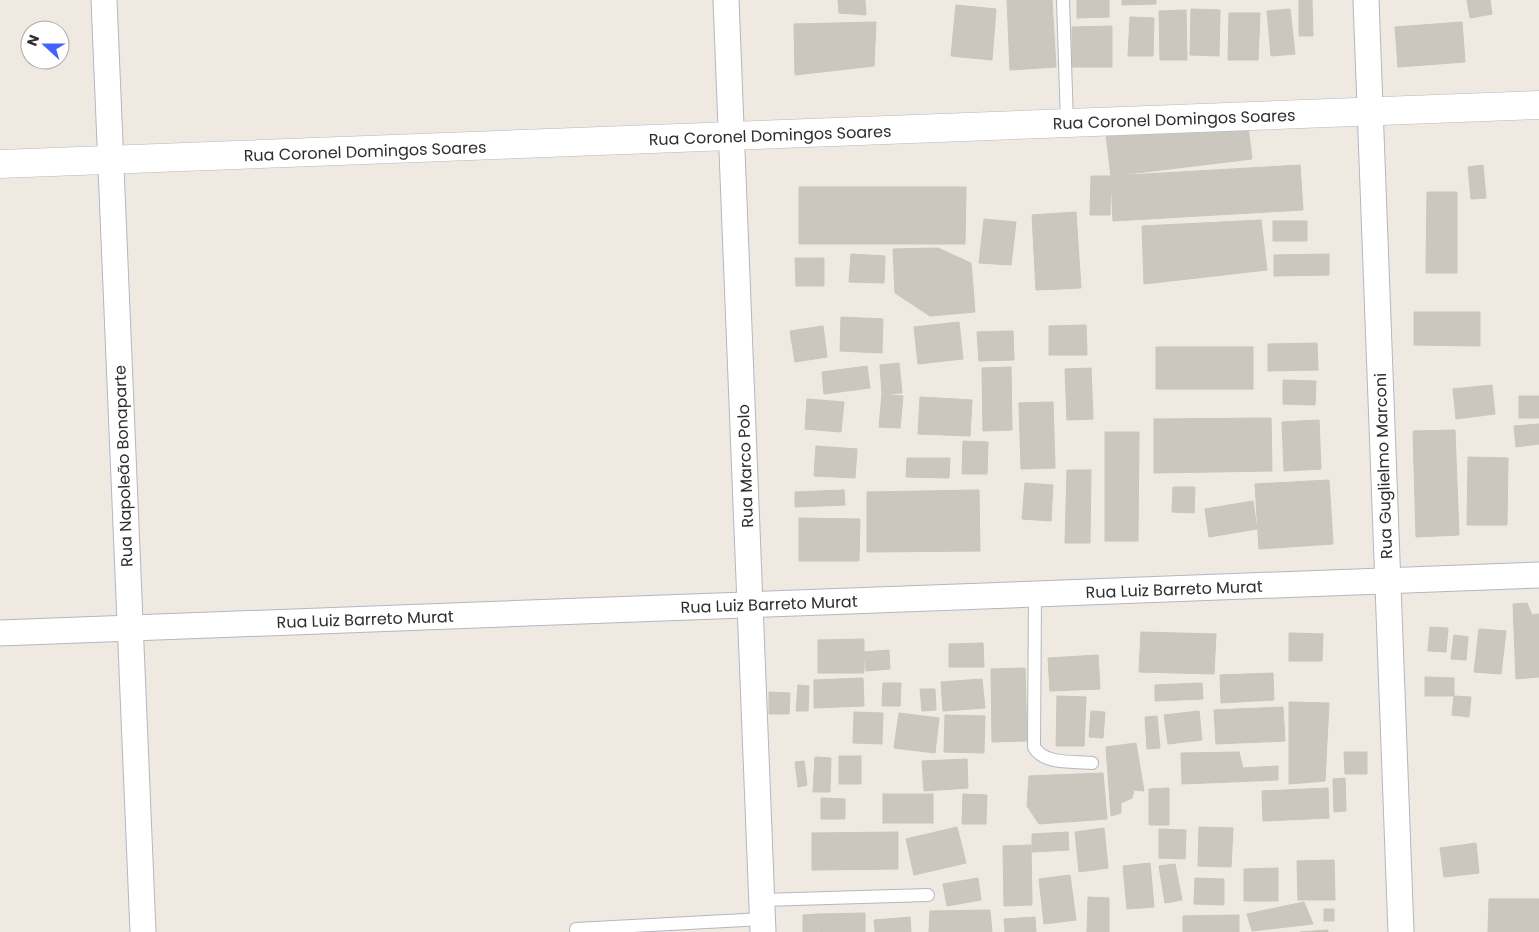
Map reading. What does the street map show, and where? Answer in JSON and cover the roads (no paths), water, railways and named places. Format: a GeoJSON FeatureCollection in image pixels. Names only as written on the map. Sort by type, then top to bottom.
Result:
{"type":"FeatureCollection","features":[{"type":"Feature","properties":{"kind":"street","name":"Rua Napoleão Bonaparte"},"geometry":{"type":"LineString","coordinates":[[104,0],[143,932]]}},
{"type":"Feature","properties":{"kind":"street","name":"Rua Marco Polo"},"geometry":{"type":"LineString","coordinates":[[726,0],[763,917]]}},
{"type":"Feature","properties":{"kind":"street","name":"Rua Guglielmo Marconi"},"geometry":{"type":"LineString","coordinates":[[1366,0],[1401,932]]}},
{"type":"Feature","properties":{"kind":"street","name":"Rua Coronel Domingos Soares"},"geometry":{"type":"LineString","coordinates":[[0,164],[1539,105]]}},
{"type":"Feature","properties":{"kind":"street","name":"Rua Luiz Barreto Murat"},"geometry":{"type":"LineString","coordinates":[[0,633],[1539,575]]}},
{"type":"Feature","properties":{"kind":"lane"},"geometry":{"type":"LineString","coordinates":[[1063,0],[1068,123]]}},
{"type":"Feature","properties":{"kind":"lane"},"geometry":{"type":"LineString","coordinates":[[1035,594],[1034,747],[1038,754],[1047,759],[1092,763]]}},
{"type":"Feature","properties":{"kind":"lane"},"geometry":{"type":"LineString","coordinates":[[576,929],[763,917],[928,895]]}}]}
